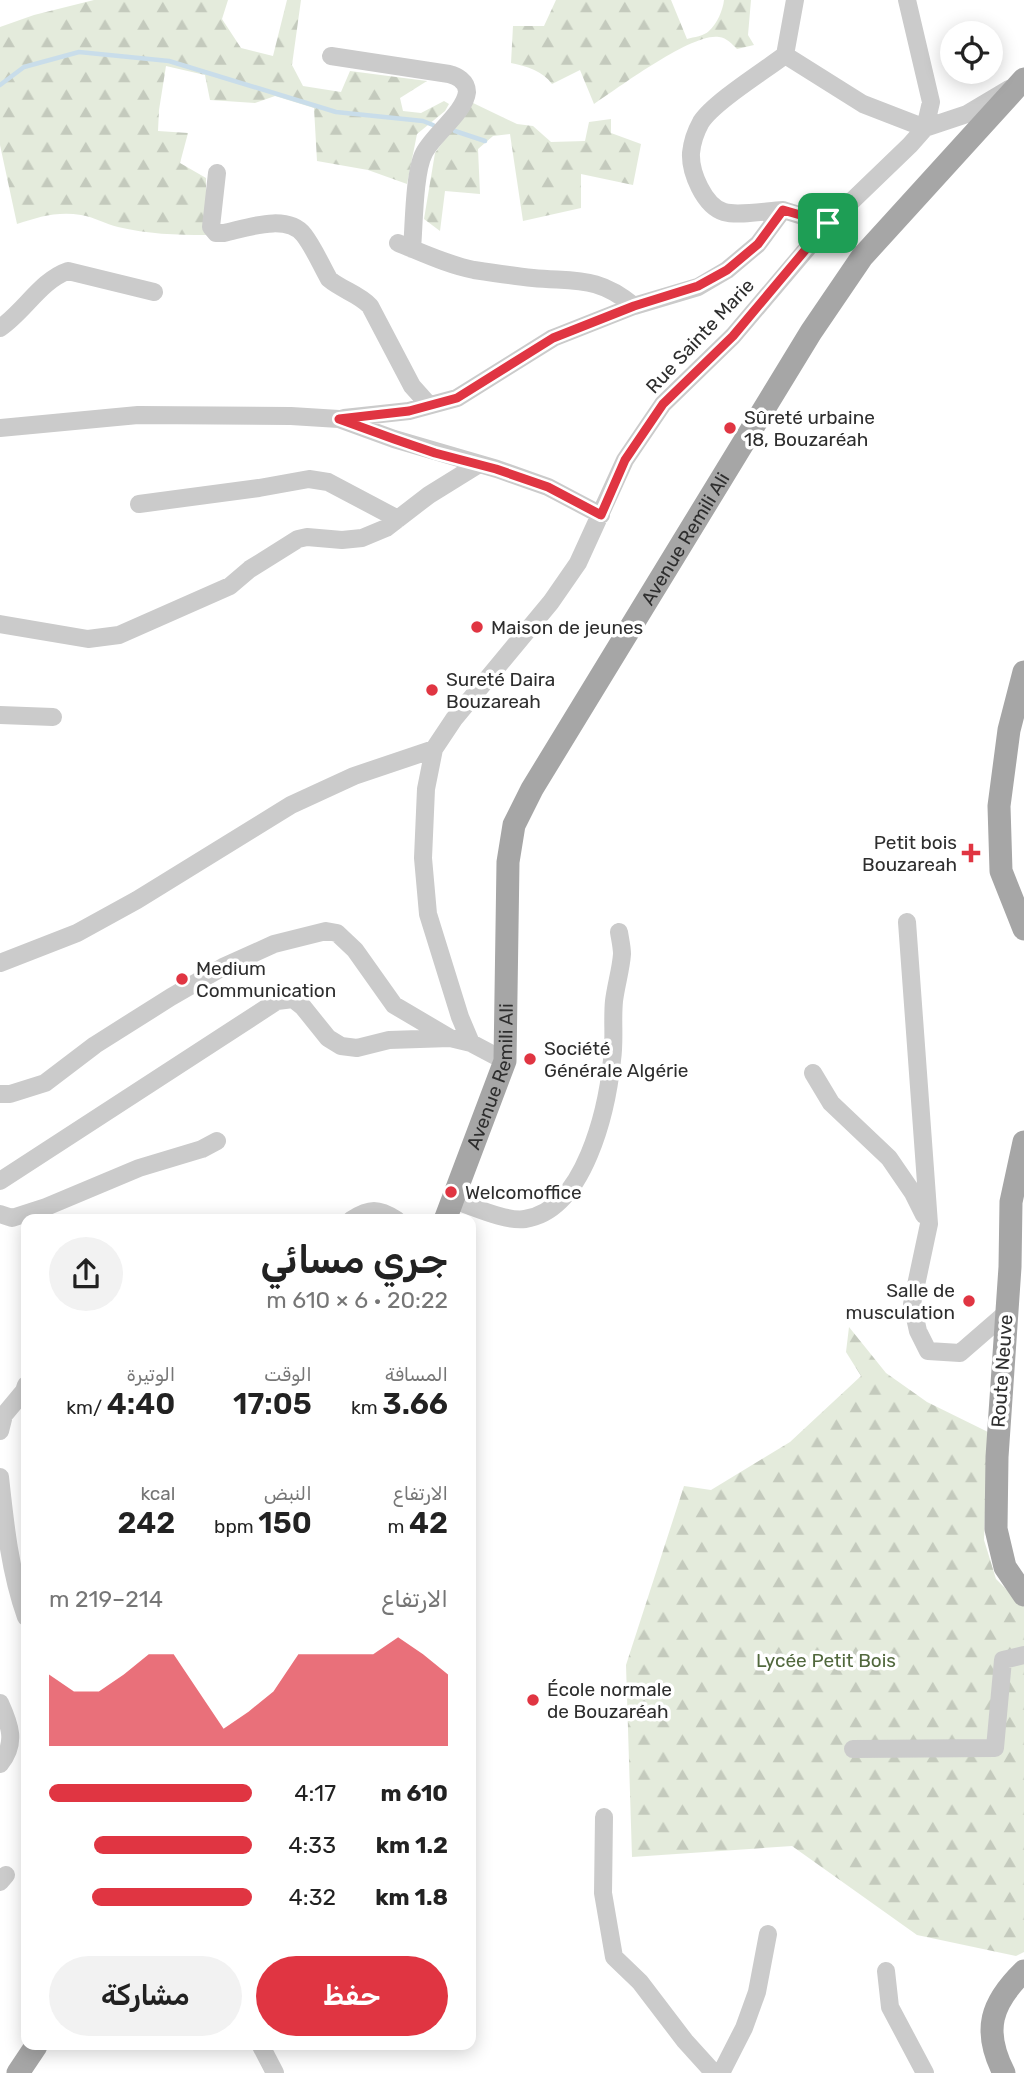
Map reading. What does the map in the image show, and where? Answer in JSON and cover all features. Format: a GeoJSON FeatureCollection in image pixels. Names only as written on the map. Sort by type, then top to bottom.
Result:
{"type":"FeatureCollection","features":[{"type":"Feature","properties":{"kind":"main road","name":"Avenue Remili Ali"},"geometry":{"type":"LineString","coordinates":[[449,1210],[505,1061],[508,862],[514,825],[532,789],[811,332],[862,257],[1023,81]]}},
{"type":"Feature","properties":{"kind":"main road"},"geometry":{"type":"LineString","coordinates":[[1024,672],[1009,730],[999,806],[1001,871],[1024,929]]}},
{"type":"Feature","properties":{"kind":"main road","name":"Route Neuve"},"geometry":{"type":"LineString","coordinates":[[1024,1142],[1011,1202],[1017,1266],[1006,1314],[997,1457],[996,1529],[1005,1566],[1024,1595]]}},
{"type":"Feature","properties":{"kind":"main road"},"geometry":{"type":"LineString","coordinates":[[1004,2073],[995,2056],[992,2030],[996,2007],[1007,1988],[1024,1971]]}},
{"type":"Feature","properties":{"kind":"main road"},"geometry":{"type":"LineString","coordinates":[[18,2073],[33,2050]]}},
{"type":"Feature","properties":{"kind":"street"},"geometry":{"type":"LineString","coordinates":[[795,0],[785,55],[712,109],[701,122],[691,153],[698,182],[715,209],[727,213],[783,210],[828,223]]}},
{"type":"Feature","properties":{"kind":"street"},"geometry":{"type":"LineString","coordinates":[[785,55],[863,104],[925,128],[931,102],[907,0]]}},
{"type":"Feature","properties":{"kind":"street"},"geometry":{"type":"LineString","coordinates":[[331,56],[449,74],[458,77],[465,85],[467,91],[461,105],[425,150],[421,160],[405,246],[459,267],[596,284],[619,294],[634,306]]}},
{"type":"Feature","properties":{"kind":"street","name":"Rue Sainte Marie"},"geometry":{"type":"LineString","coordinates":[[471,1043],[460,1017],[428,914],[423,858],[426,789],[434,749],[454,719],[551,602],[578,563],[625,460],[663,404],[733,336],[828,223],[925,128],[967,114],[1023,81]]}},
{"type":"Feature","properties":{"kind":"street"},"geometry":{"type":"LineString","coordinates":[[217,173],[211,227],[216,233],[278,223],[294,226],[303,233],[329,279],[370,306],[412,386],[429,405]]}},
{"type":"Feature","properties":{"kind":"street"},"geometry":{"type":"LineString","coordinates":[[0,428],[138,415],[339,419],[409,411],[457,398],[553,338],[634,306],[698,286],[727,270],[758,244],[783,210]]}},
{"type":"Feature","properties":{"kind":"street"},"geometry":{"type":"LineString","coordinates":[[0,328],[12,320],[56,275],[68,271],[153,292]]}},
{"type":"Feature","properties":{"kind":"street"},"geometry":{"type":"LineString","coordinates":[[339,419],[424,449],[548,487],[601,515]]}},
{"type":"Feature","properties":{"kind":"street"},"geometry":{"type":"LineString","coordinates":[[0,624],[88,639],[119,635],[230,586],[250,569],[298,539],[362,538],[386,528],[429,495],[479,464]]}},
{"type":"Feature","properties":{"kind":"street"},"geometry":{"type":"LineString","coordinates":[[139,504],[309,479],[328,482],[398,519]]}},
{"type":"Feature","properties":{"kind":"street"},"geometry":{"type":"LineString","coordinates":[[0,715],[53,717]]}},
{"type":"Feature","properties":{"kind":"street"},"geometry":{"type":"LineString","coordinates":[[0,963],[77,933],[137,900],[291,805],[354,776],[434,749]]}},
{"type":"Feature","properties":{"kind":"street"},"geometry":{"type":"LineString","coordinates":[[907,922],[929,1224],[912,1304],[918,1331],[928,1350],[960,1353],[1006,1314]]}},
{"type":"Feature","properties":{"kind":"street"},"geometry":{"type":"LineString","coordinates":[[0,1094],[10,1094],[45,1083],[94,1045],[223,967],[274,944],[326,931],[337,933],[355,950],[394,1005],[450,1038]]}},
{"type":"Feature","properties":{"kind":"street"},"geometry":{"type":"LineString","coordinates":[[449,1210],[525,1219],[546,1211],[562,1198],[578,1177],[589,1158],[600,1124],[612,1060],[614,1002],[622,953],[619,932]]}},
{"type":"Feature","properties":{"kind":"street"},"geometry":{"type":"LineString","coordinates":[[0,1181],[277,1001],[293,999],[328,1038],[341,1045],[357,1048],[389,1040],[450,1038],[471,1043],[505,1061]]}},
{"type":"Feature","properties":{"kind":"street"},"geometry":{"type":"LineString","coordinates":[[813,1073],[831,1104],[889,1158],[913,1193],[929,1224]]}},
{"type":"Feature","properties":{"kind":"street"},"geometry":{"type":"LineString","coordinates":[[24,1214],[139,1168],[202,1149],[217,1141]]}},
{"type":"Feature","properties":{"kind":"street"},"geometry":{"type":"LineString","coordinates":[[362,1214],[370,1210],[388,1214]]}},
{"type":"Feature","properties":{"kind":"street"},"geometry":{"type":"LineString","coordinates":[[0,1214],[12,1218],[21,1215]]}},
{"type":"Feature","properties":{"kind":"street"},"geometry":{"type":"LineString","coordinates":[[0,1431],[4,1415],[21,1395]]}},
{"type":"Feature","properties":{"kind":"street"},"geometry":{"type":"LineString","coordinates":[[0,1477],[9,1550],[21,1603]]}},
{"type":"Feature","properties":{"kind":"street"},"geometry":{"type":"LineString","coordinates":[[853,1749],[995,1748],[1003,1660],[1024,1655]]}},
{"type":"Feature","properties":{"kind":"street"},"geometry":{"type":"LineString","coordinates":[[0,1703],[10,1726],[10,1744],[0,1764]]}},
{"type":"Feature","properties":{"kind":"street"},"geometry":{"type":"LineString","coordinates":[[604,1817],[603,1893],[614,1956],[640,1982],[685,2041],[714,2073]]}},
{"type":"Feature","properties":{"kind":"street"},"geometry":{"type":"LineString","coordinates":[[721,2073],[744,2028],[758,1992],[768,1934]]}},
{"type":"Feature","properties":{"kind":"street"},"geometry":{"type":"LineString","coordinates":[[886,1971],[890,2007],[925,2073]]}},
{"type":"Feature","properties":{"kind":"street"},"geometry":{"type":"LineString","coordinates":[[263,2050],[275,2073]]}},
{"type":"Feature","properties":{"kind":"green space"},"geometry":{"type":"Polygon","coordinates":[[[94,0],[228,0],[222,19],[241,48],[273,56],[287,0],[301,0],[292,65],[303,86],[341,92],[350,71],[427,81],[400,98],[403,111],[421,113],[444,101],[449,104],[445,111],[417,134],[407,184],[368,170],[317,161],[314,108],[275,96],[255,103],[210,100],[205,75],[166,66],[158,131],[188,133],[180,163],[206,178],[206,235],[140,231],[73,214],[48,215],[17,224],[0,145],[0,27],[34,15],[94,0]]]}},
{"type":"Feature","properties":{"kind":"green space"},"geometry":{"type":"Polygon","coordinates":[[[556,0],[671,0],[687,39],[704,34],[712,28],[719,17],[724,0],[751,0],[748,35],[754,45],[737,49],[719,37],[692,43],[594,104],[580,70],[552,84],[539,72],[511,63],[513,26],[544,26],[556,0]]]}},
{"type":"Feature","properties":{"kind":"green space"},"geometry":{"type":"Polygon","coordinates":[[[471,102],[517,124],[533,126],[551,142],[585,141],[589,122],[611,119],[611,133],[641,144],[633,185],[581,174],[581,208],[523,221],[510,134],[493,136],[478,149],[480,194],[445,191],[440,231],[424,219],[435,153],[471,102]]]}},
{"type":"Feature","properties":{"kind":"green space","name":"Lycée Petit Bois"},"geometry":{"type":"Polygon","coordinates":[[[849,1327],[886,1373],[927,1402],[988,1432],[984,1540],[996,1579],[1024,1607],[1024,1952],[1016,1956],[917,1935],[792,1846],[632,1857],[626,1665],[684,1486],[711,1490],[790,1442],[861,1376],[846,1352],[849,1327]]]}},
{"type":"Feature","properties":{"kind":"waterway"},"geometry":{"type":"LineString","coordinates":[[0,85],[24,67],[79,52],[169,61],[336,112],[423,121],[433,125]]}},
{"type":"Feature","properties":{"kind":"waterway"},"geometry":{"type":"LineString","coordinates":[[455,131],[485,141]]}},
{"type":"Feature","properties":{"kind":"place","name":"Sûreté urbaine 18, Bouzaréah"},"geometry":{"type":"Point","coordinates":[730,428]}},
{"type":"Feature","properties":{"kind":"place","name":"Maison de jeunes"},"geometry":{"type":"Point","coordinates":[477,627]}},
{"type":"Feature","properties":{"kind":"place","name":"Sureté Daira Bouzareah"},"geometry":{"type":"Point","coordinates":[432,690]}},
{"type":"Feature","properties":{"kind":"place","name":"Petit bois Bouzareah"},"geometry":{"type":"Point","coordinates":[971,853]}},
{"type":"Feature","properties":{"kind":"place","name":"Medium Communication"},"geometry":{"type":"Point","coordinates":[182,979]}},
{"type":"Feature","properties":{"kind":"place","name":"Société Générale Algérie"},"geometry":{"type":"Point","coordinates":[530,1059]}},
{"type":"Feature","properties":{"kind":"place","name":"Welcomoffice"},"geometry":{"type":"Point","coordinates":[451,1192]}},
{"type":"Feature","properties":{"kind":"place","name":"Salle de musculation"},"geometry":{"type":"Point","coordinates":[969,1301]}},
{"type":"Feature","properties":{"kind":"place","name":"École normale de Bouzaréah"},"geometry":{"type":"Point","coordinates":[533,1700]}},
{"type":"Feature","properties":{"kind":"route"},"geometry":{"type":"LineString","coordinates":[[783,210],[828,223],[733,336],[663,404],[625,460],[601,515],[548,487],[496,469],[435,453],[339,419],[409,411],[457,398],[553,338],[634,306],[698,286],[727,270],[758,244],[783,210]]}}]}
